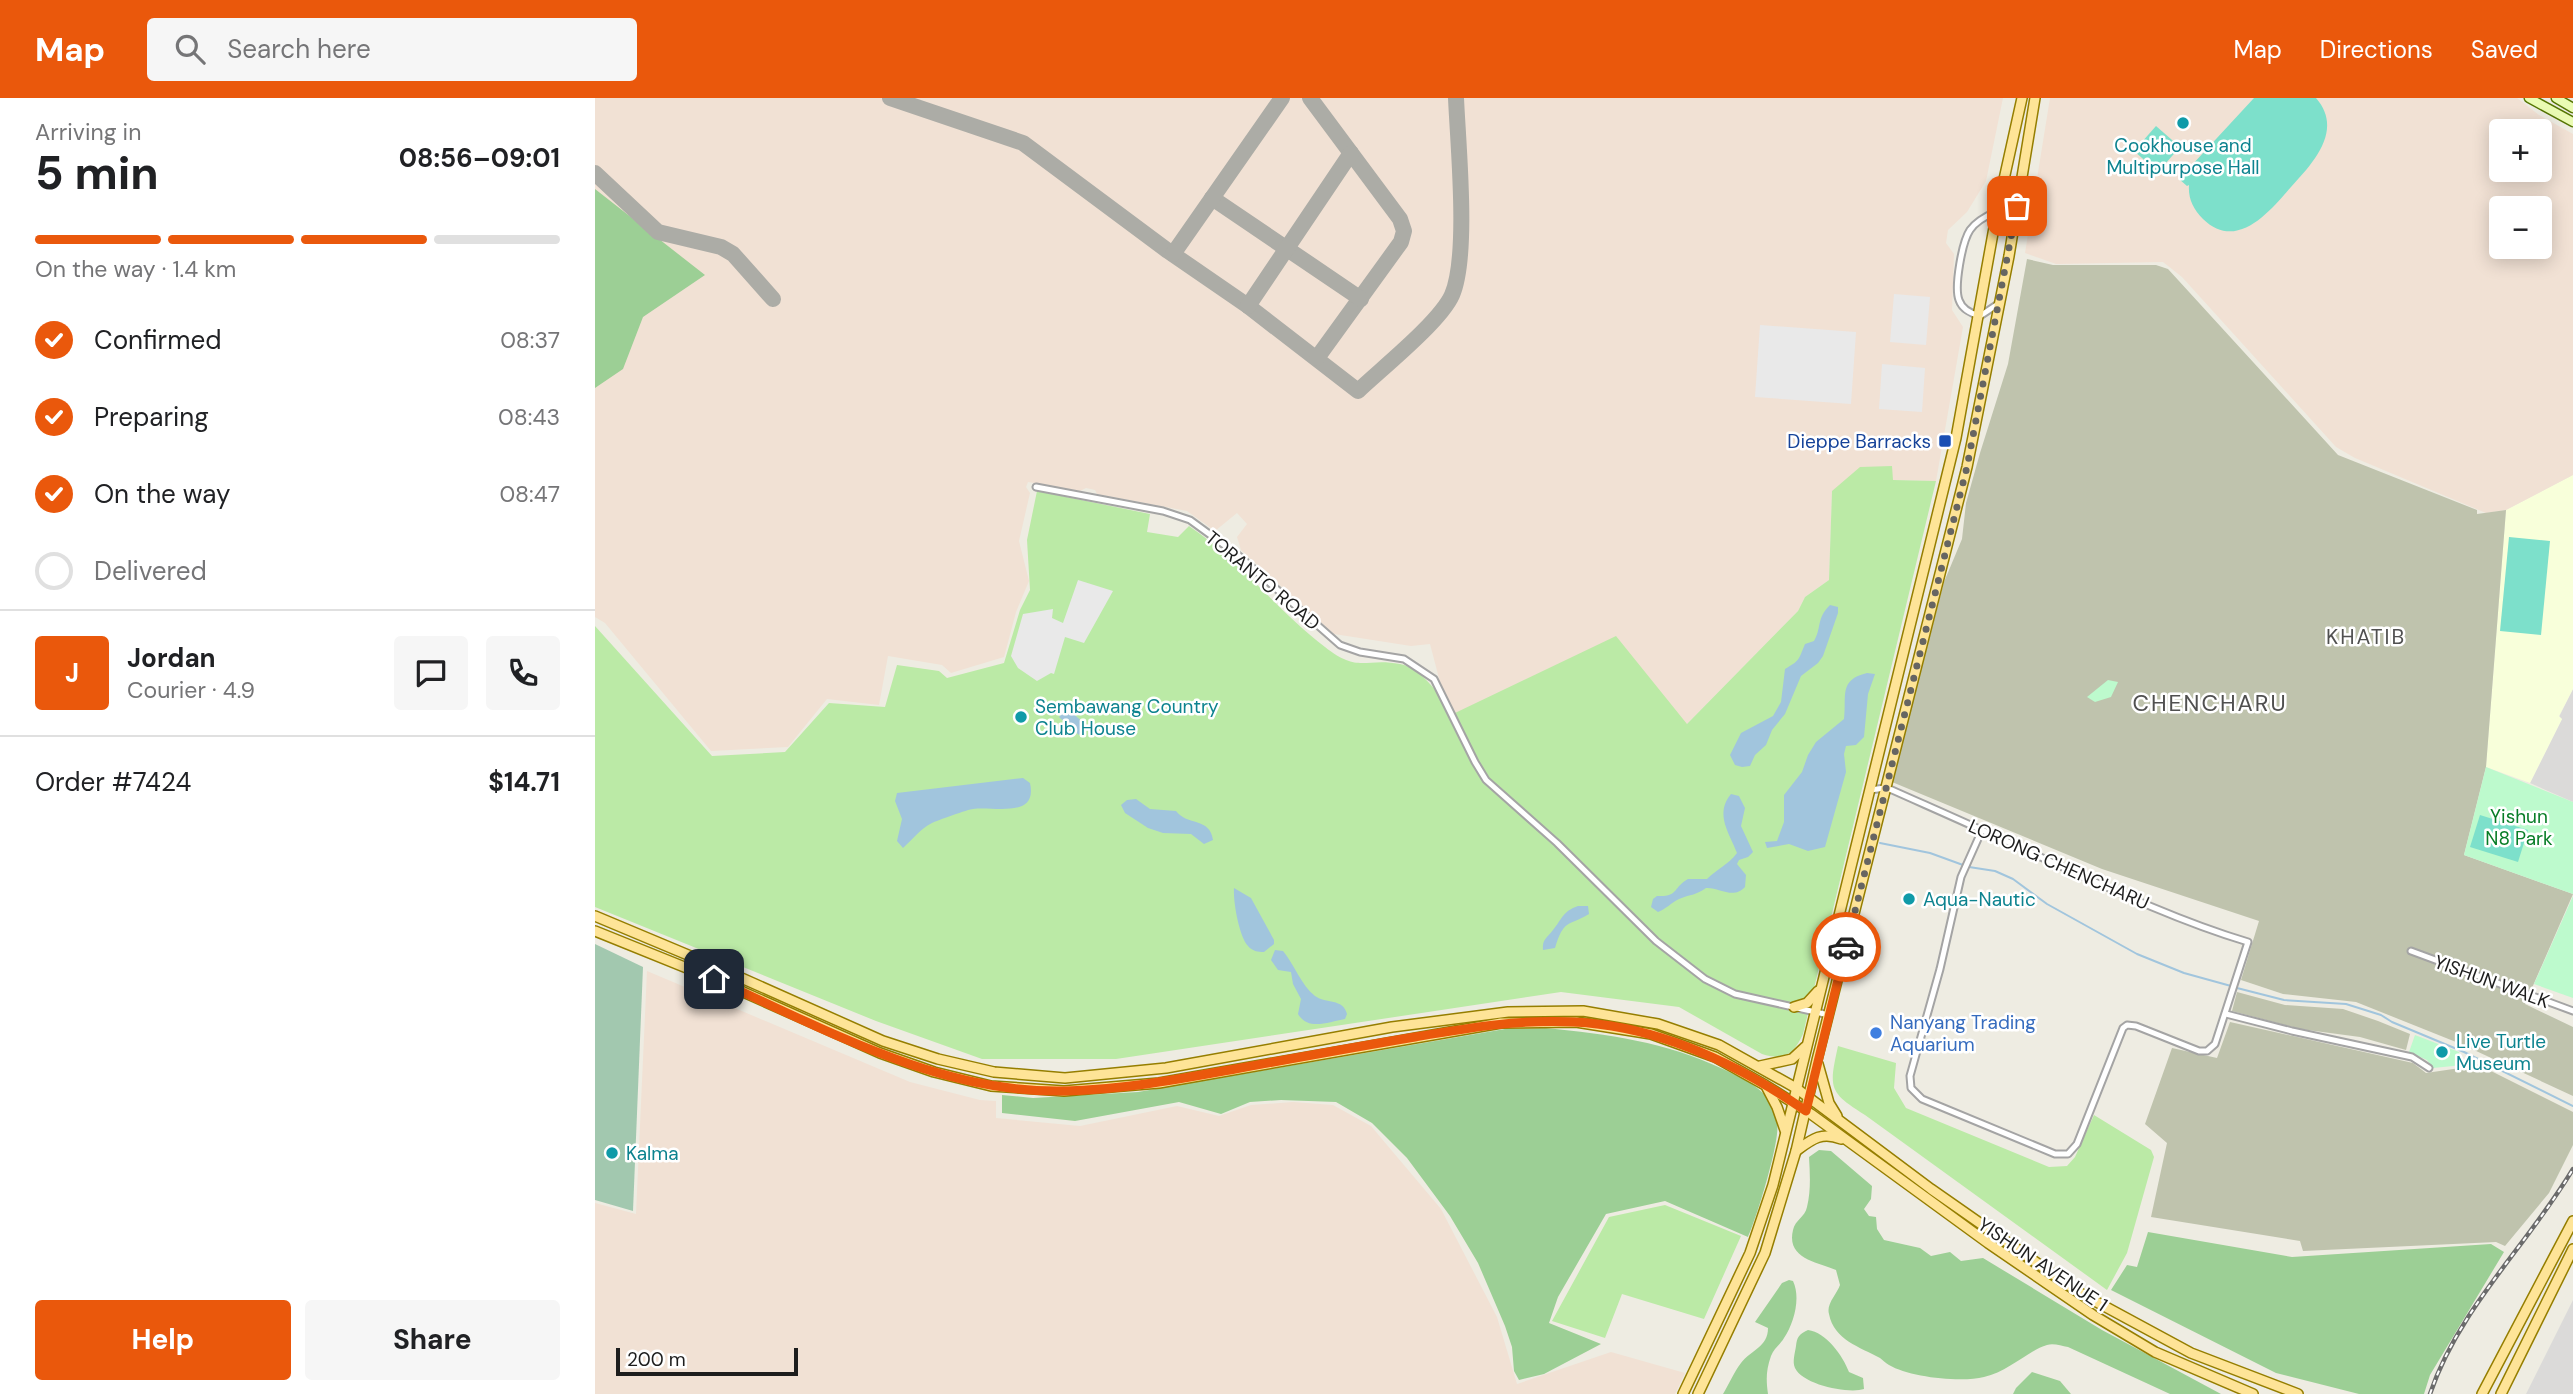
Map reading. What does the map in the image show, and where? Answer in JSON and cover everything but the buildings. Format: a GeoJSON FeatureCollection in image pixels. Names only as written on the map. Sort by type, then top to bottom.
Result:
{"type":"FeatureCollection","features":[{"type":"Feature","properties":{"kind":"main road"},"geometry":{"type":"LineString","coordinates":[[1683,1394],[1754,1244],[1786,1135],[1814,1012],[1957,438],[1997,211],[2022,98]]}},
{"type":"Feature","properties":{"kind":"main road"},"geometry":{"type":"LineString","coordinates":[[1698,1394],[1765,1253],[1796,1152],[1967,467],[2000,303],[2035,98]]}},
{"type":"Feature","properties":{"kind":"main road"},"geometry":{"type":"LineString","coordinates":[[2529,98],[2573,122]]}},
{"type":"Feature","properties":{"kind":"main road"},"geometry":{"type":"LineString","coordinates":[[2556,98],[2573,108]]}},
{"type":"Feature","properties":{"kind":"main road","name":"YISHUN AVENUE 1"},"geometry":{"type":"LineString","coordinates":[[595,916],[883,1041],[938,1059],[994,1072],[1065,1078],[1141,1070],[1405,1025],[1508,1012],[1583,1011],[1658,1024],[1719,1045],[1796,1088],[1931,1189],[2080,1293],[2191,1353],[2298,1394]]}},
{"type":"Feature","properties":{"kind":"main road","name":"YISHUN AVENUE 1"},"geometry":{"type":"LineString","coordinates":[[595,932],[714,979],[880,1053],[934,1072],[991,1086],[1064,1091],[1159,1083],[1501,1023],[1576,1022],[1650,1034],[1715,1057],[1765,1085],[1806,1111],[1978,1236],[2093,1315],[2155,1352],[2253,1394]]}},
{"type":"Feature","properties":{"kind":"main road"},"geometry":{"type":"LineString","coordinates":[[1794,1007],[1807,1003],[1820,988]]}},
{"type":"Feature","properties":{"kind":"main road"},"geometry":{"type":"LineString","coordinates":[[1760,1066],[1792,1059],[1807,1046]]}},
{"type":"Feature","properties":{"kind":"main road"},"geometry":{"type":"LineString","coordinates":[[1817,1060],[1829,1103],[1840,1121]]}},
{"type":"Feature","properties":{"kind":"main road"},"geometry":{"type":"LineString","coordinates":[[1765,1085],[1782,1118],[1786,1135]]}},
{"type":"Feature","properties":{"kind":"main road"},"geometry":{"type":"LineString","coordinates":[[1796,1152],[1815,1137],[1822,1136],[1832,1136],[1853,1144]]}},
{"type":"Feature","properties":{"kind":"main road"},"geometry":{"type":"LineString","coordinates":[[2482,1394],[2573,1222]]}},
{"type":"Feature","properties":{"kind":"main road"},"geometry":{"type":"LineString","coordinates":[[2501,1394],[2573,1249]]}},
{"type":"Feature","properties":{"kind":"main road"},"geometry":{"type":"LineString","coordinates":[[2507,1382],[2507,1394]]}},
{"type":"Feature","properties":{"kind":"street"},"geometry":{"type":"LineString","coordinates":[[1997,211],[1972,228],[1965,240],[1957,286],[1959,302],[1972,314],[1980,316],[2000,303]]}},
{"type":"Feature","properties":{"kind":"street","name":"TORANTO ROAD"},"geometry":{"type":"LineString","coordinates":[[1036,486],[1163,511],[1190,520],[1238,555],[1340,645],[1360,652],[1399,657],[1425,671],[1434,679],[1486,780],[1557,843],[1656,941],[1719,987],[1735,994],[1829,1015]]}},
{"type":"Feature","properties":{"kind":"street"},"geometry":{"type":"LineString","coordinates":[[1870,790],[1885,788]]}},
{"type":"Feature","properties":{"kind":"street","name":"LORONG CHENCHARU"},"geometry":{"type":"LineString","coordinates":[[1885,788],[2103,885],[2248,943],[2226,1014]]}},
{"type":"Feature","properties":{"kind":"street"},"geometry":{"type":"LineString","coordinates":[[1982,830],[1963,873],[1910,1076],[1911,1088],[1922,1099],[2055,1154],[2068,1154],[2077,1144],[2123,1028],[2127,1025],[2136,1026],[2203,1051],[2215,1044],[2226,1014],[2302,1034],[2380,1048],[2411,1057],[2429,1068]]}},
{"type":"Feature","properties":{"kind":"street","name":"YISHUN WALK"},"geometry":{"type":"LineString","coordinates":[[2411,951],[2573,1011]]}},
{"type":"Feature","properties":{"kind":"shaded area"},"geometry":{"type":"Polygon","coordinates":[[[595,98],[2003,98],[1986,181],[1967,212],[1948,230],[1946,243],[1954,254],[1952,310],[1963,327],[1936,481],[1892,480],[1832,491],[1829,580],[1805,597],[1798,611],[1687,724],[1572,658],[1455,714],[1440,682],[1430,644],[1411,646],[1334,634],[1241,550],[1237,537],[1247,524],[1237,513],[1215,531],[1187,511],[1097,494],[1095,490],[1086,488],[1080,491],[1028,482],[1026,487],[1030,493],[1019,541],[1029,581],[1016,612],[1004,657],[951,673],[942,665],[888,656],[879,705],[827,699],[788,747],[711,751],[605,623],[595,617],[595,98]]]}},
{"type":"Feature","properties":{"kind":"shaded area"},"geometry":{"type":"Polygon","coordinates":[[[2050,98],[2517,98],[2546,119],[2489,119],[2489,182],[2552,182],[2552,122],[2573,134],[2573,475],[2506,510],[2486,513],[2355,458],[2336,447],[2182,277],[2163,262],[2056,264],[2025,253],[2050,98]]]}},
{"type":"Feature","properties":{"kind":"shaded area"},"geometry":{"type":"Polygon","coordinates":[[[2254,98],[2316,98],[2324,110],[2326,134],[2316,157],[2273,207],[2252,224],[2240,230],[2228,231],[2216,228],[2203,219],[2192,203],[2189,185],[2179,179],[2254,98]]]}},
{"type":"Feature","properties":{"kind":"shaded area"},"geometry":{"type":"Polygon","coordinates":[[[2156,126],[2180,147],[2158,172],[2134,151],[2156,126]]]}},
{"type":"Feature","properties":{"kind":"shaded area"},"geometry":{"type":"Polygon","coordinates":[[[2027,259],[2053,265],[2156,265],[2168,269],[2338,455],[2477,510],[2477,514],[2506,510],[2486,767],[2464,855],[2573,894],[2525,1004],[2573,1027],[2573,1096],[2461,1044],[2356,1002],[2283,994],[2241,980],[2259,921],[2102,869],[1892,782],[1944,582],[1962,539],[1966,503],[2008,364],[2027,259]]]}},
{"type":"Feature","properties":{"kind":"shaded area"},"geometry":{"type":"Polygon","coordinates":[[[1894,294],[1930,297],[1926,345],[1890,342],[1894,294]]]}},
{"type":"Feature","properties":{"kind":"shaded area"},"geometry":{"type":"Polygon","coordinates":[[[1760,325],[1856,332],[1851,404],[1755,397],[1760,325]]]}},
{"type":"Feature","properties":{"kind":"shaded area"},"geometry":{"type":"Polygon","coordinates":[[[1882,364],[1925,368],[1922,412],[1879,409],[1882,364]]]}},
{"type":"Feature","properties":{"kind":"shaded area"},"geometry":{"type":"Polygon","coordinates":[[[2573,475],[2573,689],[2559,716],[2562,719],[2530,783],[2486,767],[2506,510],[2573,475]]]}},
{"type":"Feature","properties":{"kind":"shaded area"},"geometry":{"type":"Polygon","coordinates":[[[2509,537],[2550,541],[2541,635],[2500,631],[2509,537]]]}},
{"type":"Feature","properties":{"kind":"shaded area"},"geometry":{"type":"Polygon","coordinates":[[[1078,580],[1113,591],[1084,643],[1065,637],[1054,674],[1037,681],[1018,668],[1011,656],[1023,614],[1053,609],[1052,618],[1063,623],[1078,580]]]}},
{"type":"Feature","properties":{"kind":"shaded area"},"geometry":{"type":"Polygon","coordinates":[[[1830,605],[1838,607],[1838,613],[1823,656],[1801,676],[1785,714],[1750,766],[1735,765],[1730,755],[1741,733],[1773,716],[1781,702],[1785,669],[1798,660],[1805,644],[1814,641],[1821,619],[1830,605]]]}},
{"type":"Feature","properties":{"kind":"shaded area"},"geometry":{"type":"Polygon","coordinates":[[[1875,674],[1868,694],[1864,737],[1856,745],[1846,746],[1846,772],[1825,847],[1808,851],[1789,844],[1767,848],[1765,842],[1777,841],[1784,822],[1784,795],[1802,772],[1816,742],[1844,719],[1848,685],[1858,676],[1875,674]]]}},
{"type":"Feature","properties":{"kind":"shaded area"},"geometry":{"type":"Polygon","coordinates":[[[2573,689],[2573,802],[2530,783],[2562,719],[2559,717],[2573,689]]]}},
{"type":"Feature","properties":{"kind":"shaded area"},"geometry":{"type":"Polygon","coordinates":[[[1067,708],[1087,726],[1079,735],[1059,717],[1067,708]]]}},
{"type":"Feature","properties":{"kind":"shaded area"},"geometry":{"type":"Polygon","coordinates":[[[1023,778],[1030,783],[1031,794],[1021,806],[970,810],[928,825],[903,848],[897,841],[902,819],[895,801],[897,793],[1023,778]]]}},
{"type":"Feature","properties":{"kind":"shaded area"},"geometry":{"type":"Polygon","coordinates":[[[1731,794],[1739,796],[1745,808],[1741,826],[1753,852],[1737,864],[1746,875],[1745,887],[1736,893],[1706,888],[1679,899],[1658,912],[1651,907],[1657,896],[1673,893],[1688,879],[1707,879],[1737,853],[1724,816],[1726,801],[1731,794]]]}},
{"type":"Feature","properties":{"kind":"shaded area"},"geometry":{"type":"Polygon","coordinates":[[[1136,799],[1150,809],[1176,811],[1186,819],[1203,825],[1211,833],[1213,840],[1204,844],[1191,834],[1163,833],[1148,828],[1125,813],[1121,805],[1127,800],[1136,799]]]}},
{"type":"Feature","properties":{"kind":"shaded area"},"geometry":{"type":"Polygon","coordinates":[[[2480,815],[2528,830],[2518,862],[2470,847],[2480,815]]]}},
{"type":"Feature","properties":{"kind":"shaded area"},"geometry":{"type":"Polygon","coordinates":[[[1234,888],[1251,898],[1274,940],[1274,944],[1264,952],[1251,949],[1242,935],[1234,888]]]}},
{"type":"Feature","properties":{"kind":"shaded area"},"geometry":{"type":"Polygon","coordinates":[[[1578,906],[1588,906],[1589,914],[1564,928],[1555,948],[1543,950],[1544,941],[1563,916],[1578,906]]]}},
{"type":"Feature","properties":{"kind":"shaded area"},"geometry":{"type":"Polygon","coordinates":[[[595,944],[643,967],[633,1211],[595,1200],[595,944]]]}},
{"type":"Feature","properties":{"kind":"shaded area"},"geometry":{"type":"Polygon","coordinates":[[[1275,950],[1283,951],[1315,996],[1342,1006],[1347,1014],[1345,1019],[1313,1024],[1302,1019],[1298,1014],[1301,999],[1293,984],[1291,972],[1278,970],[1271,960],[1275,950]]]}},
{"type":"Feature","properties":{"kind":"shaded area"},"geometry":{"type":"Polygon","coordinates":[[[647,971],[910,1082],[980,1100],[996,1101],[996,1118],[1080,1126],[1177,1106],[1219,1116],[1251,1105],[1293,1102],[1333,1105],[1371,1126],[1441,1209],[1497,1317],[1517,1384],[1611,1352],[1685,1373],[1675,1394],[595,1394],[595,1203],[636,1214],[647,971]]]}},
{"type":"Feature","properties":{"kind":"shaded area"},"geometry":{"type":"Polygon","coordinates":[[[2237,992],[2285,1005],[2343,1009],[2378,1021],[2410,1034],[2406,1050],[2360,1037],[2300,1029],[2232,1011],[2237,992]]]}},
{"type":"Feature","properties":{"kind":"shaded area"},"geometry":{"type":"Polygon","coordinates":[[[2230,1022],[2413,1063],[2426,1073],[2467,1067],[2465,1058],[2573,1112],[2573,1145],[2549,1193],[2505,1246],[2496,1242],[2303,1251],[2300,1241],[2151,1217],[2167,1143],[2145,1124],[2172,1048],[2217,1058],[2230,1022]]]}},
{"type":"Feature","properties":{"kind":"shaded area"},"geometry":{"type":"Polygon","coordinates":[[[2573,1300],[2573,1394],[2526,1394],[2573,1300]]]}},
{"type":"Feature","properties":{"kind":"green space"},"geometry":{"type":"Polygon","coordinates":[[[595,189],[705,275],[643,317],[623,369],[595,388],[595,189]]]}},
{"type":"Feature","properties":{"kind":"green space"},"geometry":{"type":"Polygon","coordinates":[[[1892,466],[1893,480],[1936,481],[1803,1034],[1796,1047],[1782,1056],[1762,1054],[1679,1007],[1561,992],[1116,1059],[982,1059],[876,1021],[595,907],[595,626],[712,756],[785,752],[829,703],[885,707],[897,665],[939,671],[947,678],[1004,663],[1020,610],[1030,590],[1027,540],[1037,491],[1150,514],[1147,532],[1178,537],[1189,526],[1225,554],[1325,647],[1346,660],[1362,663],[1388,662],[1416,671],[1455,713],[1616,636],[1687,724],[1798,611],[1805,597],[1829,580],[1832,491],[1860,467],[1892,466]]]}},
{"type":"Feature","properties":{"kind":"green space"},"geometry":{"type":"Polygon","coordinates":[[[2108,680],[2118,682],[2111,697],[2095,702],[2087,697],[2108,680]]]}},
{"type":"Feature","properties":{"kind":"green space","name":"Yishun N8 Park"},"geometry":{"type":"Polygon","coordinates":[[[2486,767],[2573,802],[2573,894],[2464,855],[2486,767]]]}},
{"type":"Feature","properties":{"kind":"green space"},"geometry":{"type":"Polygon","coordinates":[[[2573,896],[2573,998],[2534,984],[2573,896]]]}},
{"type":"Feature","properties":{"kind":"green space"},"geometry":{"type":"Polygon","coordinates":[[[1546,1028],[1592,1033],[1658,1046],[1723,1069],[1764,1094],[1774,1112],[1777,1132],[1767,1180],[1748,1237],[1665,1201],[1606,1214],[1558,1297],[1549,1323],[1601,1344],[1544,1374],[1519,1380],[1514,1371],[1512,1347],[1505,1326],[1478,1263],[1450,1216],[1407,1158],[1372,1123],[1336,1102],[1250,1102],[1221,1114],[1179,1102],[1075,1121],[1002,1113],[1002,1095],[1033,1098],[1138,1092],[1505,1029],[1546,1028]]]}},
{"type":"Feature","properties":{"kind":"green space","name":"Live Turtle Museum"},"geometry":{"type":"Polygon","coordinates":[[[2415,1035],[2459,1052],[2463,1065],[2433,1068],[2427,1060],[2409,1052],[2415,1035]]]}},
{"type":"Feature","properties":{"kind":"green space"},"geometry":{"type":"Polygon","coordinates":[[[1838,1046],[1896,1063],[1894,1088],[1906,1108],[2049,1167],[2067,1166],[2075,1157],[2094,1115],[2151,1150],[2154,1157],[2127,1253],[2107,1290],[1844,1100],[1834,1088],[1833,1080],[1838,1046]]]}},
{"type":"Feature","properties":{"kind":"green space"},"geometry":{"type":"Polygon","coordinates":[[[1819,1150],[1831,1151],[1872,1186],[1871,1199],[1864,1209],[1869,1216],[1876,1217],[1877,1229],[1884,1240],[1920,1248],[1931,1256],[1950,1252],[1961,1261],[1983,1258],[2102,1330],[2221,1394],[2170,1394],[2068,1347],[2055,1344],[2040,1348],[2010,1366],[1984,1377],[1949,1379],[1922,1376],[1898,1369],[1849,1342],[1836,1330],[1828,1310],[1840,1285],[1836,1270],[1805,1258],[1794,1247],[1792,1240],[1794,1227],[1806,1210],[1808,1201],[1809,1157],[1819,1150]]]}},
{"type":"Feature","properties":{"kind":"green space"},"geometry":{"type":"Polygon","coordinates":[[[1665,1205],[1741,1236],[1704,1319],[1622,1294],[1605,1338],[1552,1321],[1609,1217],[1665,1205]]]}},
{"type":"Feature","properties":{"kind":"green space"},"geometry":{"type":"Polygon","coordinates":[[[2148,1232],[2292,1257],[2491,1244],[2504,1252],[2430,1375],[2424,1394],[2359,1394],[2276,1373],[2111,1290],[2127,1265],[2137,1267],[2148,1232]]]}},
{"type":"Feature","properties":{"kind":"green space"},"geometry":{"type":"Polygon","coordinates":[[[1793,1281],[1795,1288],[1795,1310],[1788,1332],[1771,1356],[1767,1375],[1768,1394],[1723,1394],[1741,1363],[1765,1340],[1768,1328],[1755,1322],[1782,1283],[1793,1281]]]}},
{"type":"Feature","properties":{"kind":"green space"},"geometry":{"type":"Polygon","coordinates":[[[1808,1330],[1821,1335],[1833,1346],[1849,1372],[1863,1378],[1864,1389],[1827,1387],[1800,1374],[1794,1363],[1796,1343],[1799,1336],[1808,1330]]]}},
{"type":"Feature","properties":{"kind":"green space"},"geometry":{"type":"Polygon","coordinates":[[[2032,1372],[2060,1381],[2071,1394],[2013,1394],[2032,1372]]]}},
{"type":"Feature","properties":{"kind":"waterway"},"geometry":{"type":"LineString","coordinates":[[1880,843],[1930,853],[1963,865]]}},
{"type":"Feature","properties":{"kind":"waterway"},"geometry":{"type":"LineString","coordinates":[[1969,867],[1995,871],[2013,879],[2047,904],[2137,954],[2184,973],[2231,986]]}},
{"type":"Feature","properties":{"kind":"waterway"},"geometry":{"type":"LineString","coordinates":[[2237,988],[2284,1000],[2346,1004],[2381,1015],[2464,1052],[2573,1106]]}},
{"type":"Feature","properties":{"kind":"taxiway"},"geometry":{"type":"LineString","coordinates":[[890,98],[1023,143],[1168,251],[1248,306],[1358,391],[1423,331],[1452,295],[1457,277],[1461,228],[1456,98]]}},
{"type":"Feature","properties":{"kind":"taxiway"},"geometry":{"type":"LineString","coordinates":[[1173,254],[1282,98]]}},
{"type":"Feature","properties":{"kind":"taxiway"},"geometry":{"type":"LineString","coordinates":[[1310,98],[1400,219],[1404,231],[1401,242],[1317,358]]}},
{"type":"Feature","properties":{"kind":"taxiway"},"geometry":{"type":"LineString","coordinates":[[1248,306],[1351,153]]}},
{"type":"Feature","properties":{"kind":"taxiway"},"geometry":{"type":"LineString","coordinates":[[595,173],[658,232],[721,247],[733,254],[773,299]]}},
{"type":"Feature","properties":{"kind":"taxiway"},"geometry":{"type":"LineString","coordinates":[[1212,198],[1361,299]]}},
{"type":"Feature","properties":{"kind":"railway"},"geometry":{"type":"LineString","coordinates":[[2430,1394],[2458,1333],[2573,1169]]}},
{"type":"Feature","properties":{"kind":"way so far"},"geometry":{"type":"LineString","coordinates":[[1846,947],[1967,467],[2017,206]]}},
{"type":"Feature","properties":{"kind":"place","name":"Cookhouse and Multipurpose Hall"},"geometry":{"type":"Point","coordinates":[2183,123]}},
{"type":"Feature","properties":{"kind":"place","name":"Dieppe Barracks"},"geometry":{"type":"Point","coordinates":[1945,441]}},
{"type":"Feature","properties":{"kind":"place","name":"Sembawang Country Club House"},"geometry":{"type":"Point","coordinates":[1021,717]}},
{"type":"Feature","properties":{"kind":"place","name":"Aqua-Nautic"},"geometry":{"type":"Point","coordinates":[1909,899]}},
{"type":"Feature","properties":{"kind":"place","name":"Nanyang Trading Aquarium"},"geometry":{"type":"Point","coordinates":[1876,1033]}},
{"type":"Feature","properties":{"kind":"place","name":"Live Turtle Museum"},"geometry":{"type":"Point","coordinates":[2442,1052]}},
{"type":"Feature","properties":{"kind":"place","name":"Kalma"},"geometry":{"type":"Point","coordinates":[612,1153]}},
{"type":"Feature","properties":{"kind":"district","name":"KHATIB"},"geometry":{"type":"Point","coordinates":[2366,637]}},
{"type":"Feature","properties":{"kind":"district","name":"CHENCHARU"},"geometry":{"type":"Point","coordinates":[2210,703]}},
{"type":"Feature","properties":{"kind":"route"},"geometry":{"type":"LineString","coordinates":[[714,979],[880,1053],[934,1072],[991,1086],[1064,1091],[1159,1083],[1501,1023],[1576,1022],[1650,1034],[1715,1057],[1806,1111],[1846,947]]}}]}
